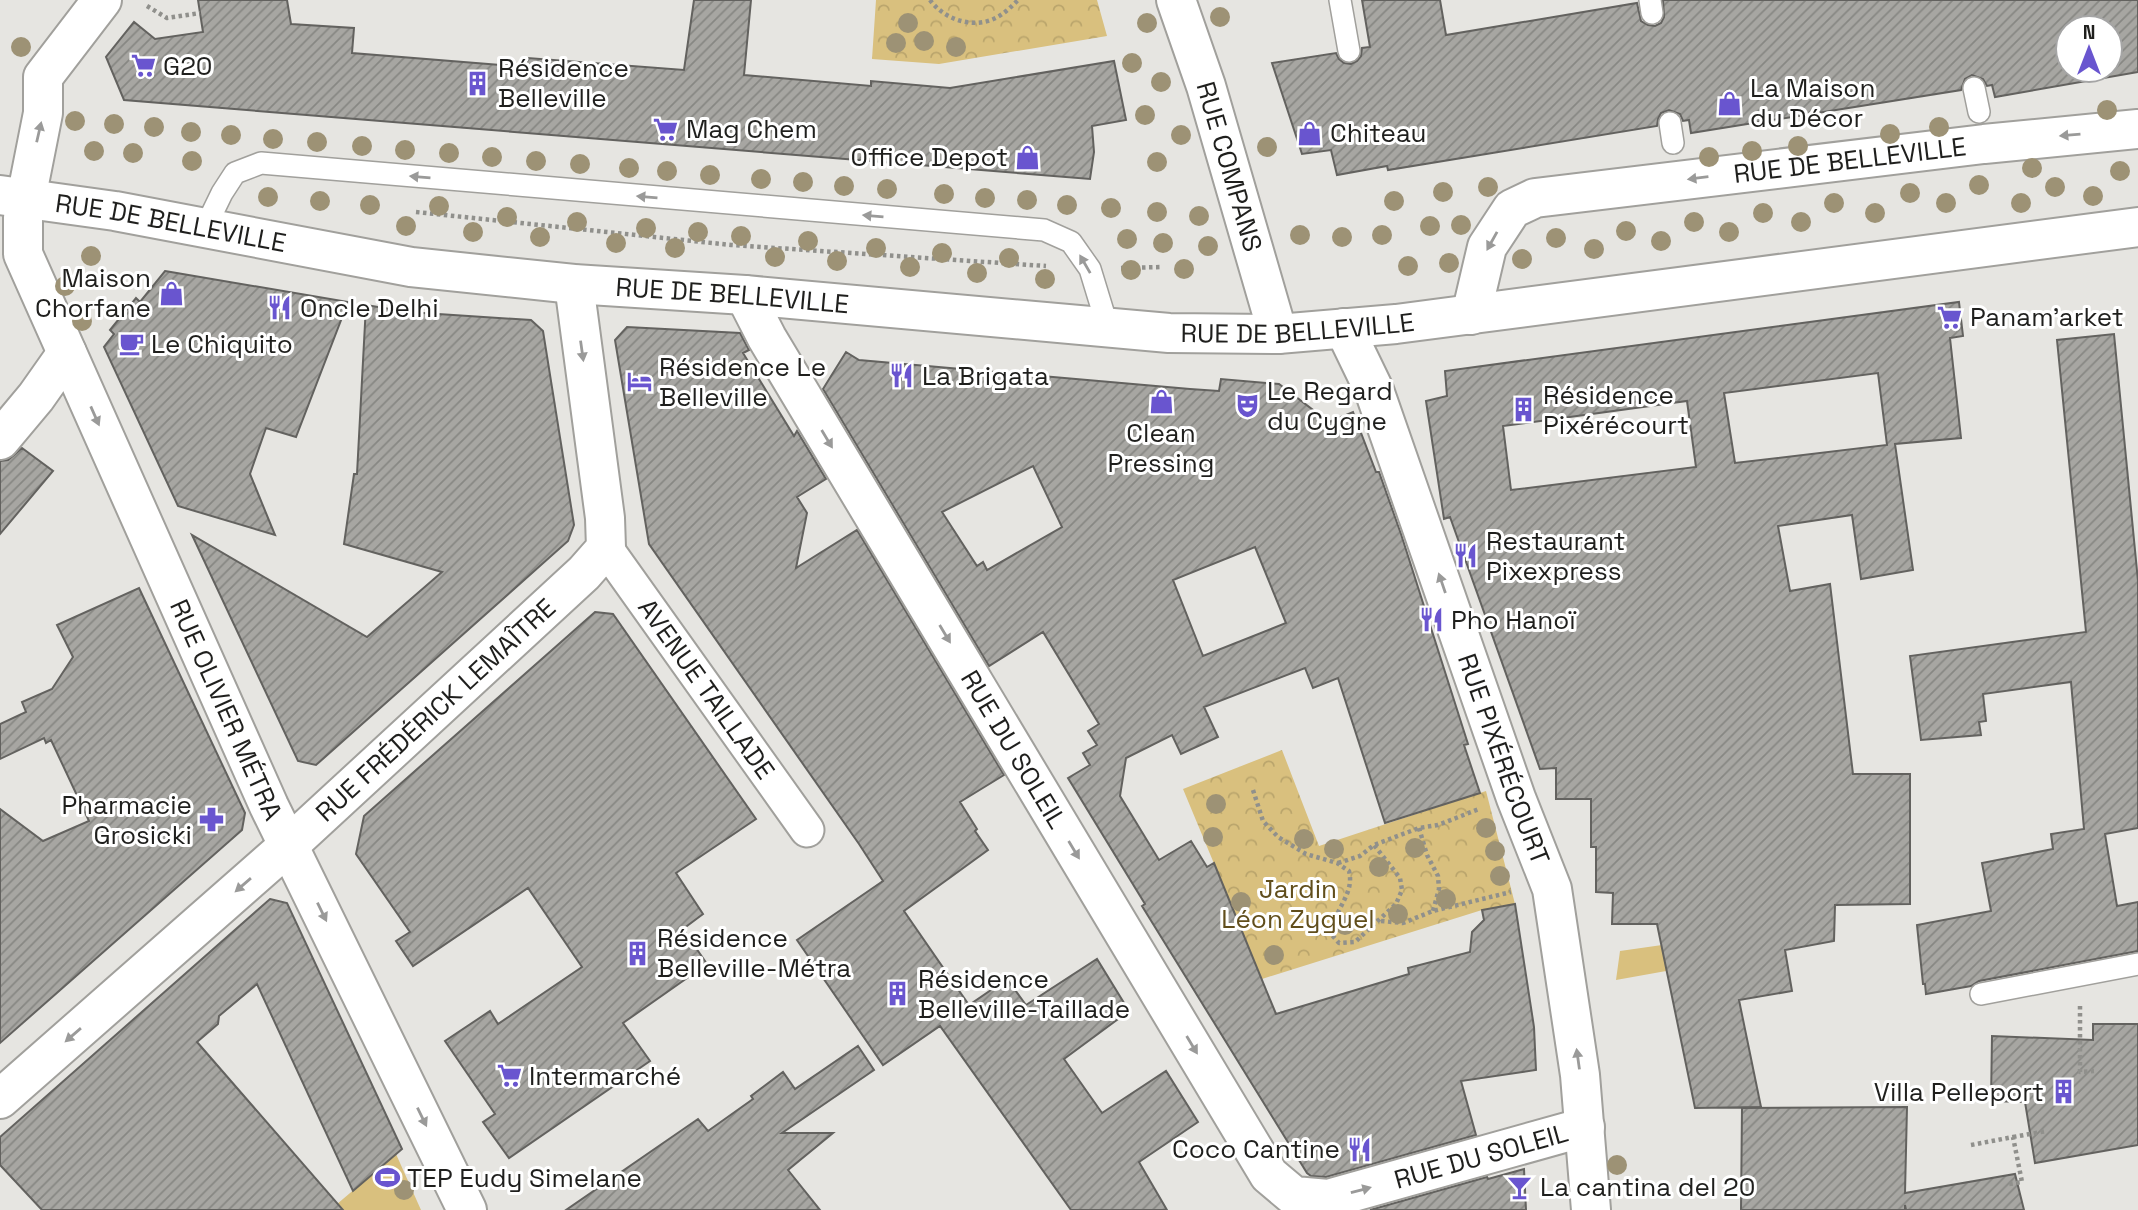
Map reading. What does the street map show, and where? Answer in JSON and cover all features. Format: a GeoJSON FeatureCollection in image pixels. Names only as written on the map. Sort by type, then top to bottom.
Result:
{"type":"FeatureCollection","features":[{"type":"Feature","properties":{"kind":"street","name":"RUE OLIVIER MÉTRA"},"geometry":{"type":"LineString","coordinates":[[102,0],[43,77],[43,113],[13,197],[23,219],[23,254],[269,806],[467,1210]]}},
{"type":"Feature","properties":{"kind":"street","name":"RUE COMPANS"},"geometry":{"type":"LineString","coordinates":[[1176,0],[1206,86],[1278,334]]}},
{"type":"Feature","properties":{"kind":"street","name":"RUE DE BELLEVILLE"},"geometry":{"type":"LineString","coordinates":[[1471,315],[1487,247],[1512,209],[1535,198],[1970,145],[2138,129]]}},
{"type":"Feature","properties":{"kind":"street","name":"RUE DE BELLEVILLE"},"geometry":{"type":"LineString","coordinates":[[13,197],[115,211],[411,267],[574,284],[745,295],[1170,333],[1278,334],[1471,315],[2138,227]]}},
{"type":"Feature","properties":{"kind":"street"},"geometry":{"type":"LineString","coordinates":[[574,284],[605,518],[606,548]]}},
{"type":"Feature","properties":{"kind":"street","name":"RUE DU SOLEIL"},"geometry":{"type":"LineString","coordinates":[[745,295],[767,338],[1269,1175],[1294,1203],[1328,1199],[1585,1127]]}},
{"type":"Feature","properties":{"kind":"street","name":"RUE PIXÉRÉCOURT"},"geometry":{"type":"LineString","coordinates":[[1344,328],[1374,390],[1516,798],[1552,889],[1580,1075],[1591,1210]]}},
{"type":"Feature","properties":{"kind":"street"},"geometry":{"type":"LineString","coordinates":[[0,440],[68,353]]}},
{"type":"Feature","properties":{"kind":"street","name":"AVENUE TAILLADE"},"geometry":{"type":"LineString","coordinates":[[606,548],[807,830]]}},
{"type":"Feature","properties":{"kind":"street","name":"RUE FRÉDÉRICK LEMAÎTRE"},"geometry":{"type":"LineString","coordinates":[[0,1099],[289,845],[584,573],[606,548]]}},
{"type":"Feature","properties":{"kind":"lane"},"geometry":{"type":"LineString","coordinates":[[1340,0],[1349,51]]}},
{"type":"Feature","properties":{"kind":"lane"},"geometry":{"type":"LineString","coordinates":[[1974,88],[1979,112]]}},
{"type":"Feature","properties":{"kind":"lane"},"geometry":{"type":"LineString","coordinates":[[205,228],[235,173],[261,163],[1044,230],[1071,242],[1090,269],[1108,328]]}},
{"type":"Feature","properties":{"kind":"lane"},"geometry":{"type":"LineString","coordinates":[[1981,994],[2138,964]]}},
{"type":"Feature","properties":{"kind":"path"},"geometry":{"type":"LineString","coordinates":[[930,0],[958,21],[973,23],[989,21],[1003,14],[1018,0]]}},
{"type":"Feature","properties":{"kind":"path"},"geometry":{"type":"LineString","coordinates":[[147,6],[167,18],[200,13]]}},
{"type":"Feature","properties":{"kind":"path"},"geometry":{"type":"LineString","coordinates":[[416,212],[731,245],[1090,269],[1162,267]]}},
{"type":"Feature","properties":{"kind":"path"},"geometry":{"type":"LineString","coordinates":[[1253,790],[1264,821],[1278,837],[1306,854],[1337,863],[1349,871],[1352,882],[1333,920],[1331,934],[1339,943],[1355,942],[1380,921],[1396,904],[1402,890],[1400,878],[1374,845]]}},
{"type":"Feature","properties":{"kind":"path"},"geometry":{"type":"LineString","coordinates":[[1337,863],[1360,856],[1374,845],[1419,828],[1438,825]]}},
{"type":"Feature","properties":{"kind":"path"},"geometry":{"type":"LineString","coordinates":[[1419,828],[1427,855],[1438,876],[1439,890],[1433,911]]}},
{"type":"Feature","properties":{"kind":"path"},"geometry":{"type":"LineString","coordinates":[[1380,921],[1404,923],[1433,911],[1512,891]]}},
{"type":"Feature","properties":{"kind":"path"},"geometry":{"type":"LineString","coordinates":[[2080,1005],[2080,1072],[2094,1071]]}},
{"type":"Feature","properties":{"kind":"path"},"geometry":{"type":"LineString","coordinates":[[1971,1145],[2047,1131]]}},
{"type":"Feature","properties":{"kind":"path"},"geometry":{"type":"LineString","coordinates":[[2009,1184],[2022,1182],[2013,1138]]}},
{"type":"Feature","properties":{"kind":"green space"},"geometry":{"type":"Polygon","coordinates":[[[876,0],[1097,0],[1107,36],[939,64],[872,59],[876,0]]]}},
{"type":"Feature","properties":{"kind":"green space","name":"Jardin Léon Zyguel"},"geometry":{"type":"Polygon","coordinates":[[[1282,750],[1319,846],[1486,791],[1515,904],[1482,910],[1262,979],[1183,789],[1282,750]]]}},
{"type":"Feature","properties":{"kind":"green space"},"geometry":{"type":"Polygon","coordinates":[[[1662,945],[1694,966],[1616,980],[1620,951],[1662,945]]]}},
{"type":"Feature","properties":{"kind":"green space","name":"TEP Eudy Simelane"},"geometry":{"type":"Polygon","coordinates":[[[396,1154],[421,1210],[330,1210],[396,1154]]]}},
{"type":"Feature","properties":{"kind":"building","name":"Résidence Belleville"},"geometry":{"type":"Polygon","coordinates":[[[198,0],[287,0],[291,24],[354,28],[352,53],[526,67],[528,58],[684,70],[694,0],[751,0],[744,75],[871,86],[871,81],[950,88],[1114,61],[1126,120],[1092,126],[1094,152],[1090,179],[124,100],[106,57],[134,22],[155,39],[203,32],[198,0]]]}},
{"type":"Feature","properties":{"kind":"building"},"geometry":{"type":"Polygon","coordinates":[[[1362,0],[1440,0],[1446,35],[1637,3],[1641,21],[1655,26],[1661,23],[1664,17],[1663,0],[2138,0],[2138,72],[2124,74],[2124,14],[2054,14],[2054,84],[2069,84],[1995,97],[1992,85],[1987,86],[1983,79],[1972,75],[1965,79],[1961,90],[1691,133],[1689,120],[1683,121],[1680,114],[1669,110],[1661,113],[1657,126],[1388,170],[1387,166],[1337,175],[1331,150],[1302,154],[1272,63],[1336,53],[1344,63],[1351,64],[1361,56],[1362,48],[1370,47],[1362,0]]]}},
{"type":"Feature","properties":{"kind":"building"},"geometry":{"type":"Polygon","coordinates":[[[165,271],[348,302],[296,437],[266,428],[250,474],[275,535],[178,506],[104,347],[114,334],[110,330],[136,298],[140,302],[165,271]]]}},
{"type":"Feature","properties":{"kind":"building"},"geometry":{"type":"Polygon","coordinates":[[[1959,302],[1963,336],[1950,338],[1961,438],[1895,444],[1913,570],[1861,579],[1852,515],[1778,526],[1790,591],[1830,584],[1853,774],[1910,774],[1910,904],[1835,905],[1834,941],[1785,950],[1792,991],[1739,1000],[1761,1107],[1695,1108],[1657,924],[1612,924],[1613,893],[1596,892],[1596,847],[1591,847],[1591,799],[1556,799],[1556,768],[1540,769],[1450,517],[1444,519],[1426,401],[1447,396],[1445,371],[1959,302]],[[1878,373],[1724,393],[1735,463],[1887,445],[1878,373]],[[1687,401],[1503,426],[1511,490],[1696,467],[1687,401]]]}},
{"type":"Feature","properties":{"kind":"building"},"geometry":{"type":"Polygon","coordinates":[[[366,305],[408,312],[531,320],[543,331],[574,525],[568,541],[316,765],[298,761],[192,535],[367,637],[442,572],[344,544],[354,474],[357,474],[366,305]]]}},
{"type":"Feature","properties":{"kind":"building"},"geometry":{"type":"Polygon","coordinates":[[[627,327],[740,333],[749,350],[743,353],[794,436],[797,431],[826,479],[797,497],[807,513],[796,568],[857,530],[1004,775],[960,802],[988,850],[904,911],[969,1005],[1007,979],[1026,1005],[1097,959],[1129,1011],[1064,1059],[1102,1113],[1166,1071],[1198,1122],[1139,1162],[1167,1210],[1071,1210],[940,1026],[883,1065],[797,940],[883,881],[649,544],[615,340],[627,327]]]}},
{"type":"Feature","properties":{"kind":"building"},"geometry":{"type":"Polygon","coordinates":[[[2114,334],[2138,581],[2138,828],[2105,834],[2117,906],[2138,902],[2138,951],[1979,981],[1971,986],[1926,994],[1917,925],[1991,911],[1982,863],[2053,849],[2051,834],[2084,829],[2071,682],[1983,694],[1986,721],[1979,722],[1981,735],[1921,740],[1910,656],[2086,632],[2057,340],[2114,334]]]}},
{"type":"Feature","properties":{"kind":"building"},"geometry":{"type":"Polygon","coordinates":[[[846,352],[859,360],[1190,389],[1219,391],[1221,379],[1279,384],[1329,422],[1353,412],[1376,472],[1379,472],[1401,534],[1468,744],[1464,745],[1480,793],[1385,823],[1338,678],[1313,688],[1305,668],[1204,707],[1218,737],[1181,754],[1172,735],[1126,758],[1120,796],[1159,860],[1191,841],[1207,867],[1214,863],[1276,1014],[1409,974],[1408,968],[1470,952],[1472,932],[1484,920],[1482,910],[1515,904],[1534,1027],[1536,1070],[1461,1081],[1476,1135],[1326,1177],[1311,1176],[1307,1173],[1142,906],[1145,904],[1068,778],[1090,765],[1083,753],[1097,745],[1088,731],[1099,724],[1043,632],[989,666],[823,389],[846,352]],[[1033,466],[942,512],[977,566],[983,562],[987,570],[1062,527],[1033,466]],[[1255,547],[1173,580],[1203,656],[1286,623],[1255,547]]]}},
{"type":"Feature","properties":{"kind":"building"},"geometry":{"type":"Polygon","coordinates":[[[22,448],[53,471],[0,534],[0,461],[8,460],[22,448]]]}},
{"type":"Feature","properties":{"kind":"building"},"geometry":{"type":"Polygon","coordinates":[[[139,588],[245,813],[242,830],[0,1043],[0,809],[43,841],[89,821],[51,740],[46,743],[44,738],[0,759],[0,724],[26,712],[22,702],[52,689],[73,657],[57,625],[139,588]]]}},
{"type":"Feature","properties":{"kind":"building","name":"Résidence Belleville-Métra"},"geometry":{"type":"Polygon","coordinates":[[[595,612],[613,614],[756,819],[676,873],[703,914],[683,929],[707,964],[623,1023],[650,1061],[509,1158],[483,1122],[495,1114],[445,1041],[490,1011],[498,1024],[582,967],[528,888],[413,966],[396,941],[410,932],[356,854],[364,816],[595,612]]]}},
{"type":"Feature","properties":{"kind":"building"},"geometry":{"type":"Polygon","coordinates":[[[270,899],[287,903],[402,1149],[353,1191],[257,984],[219,1016],[218,1024],[197,1042],[343,1210],[42,1210],[0,1165],[0,1137],[270,899]]]}},
{"type":"Feature","properties":{"kind":"building","name":"Villa Pelleport"},"geometry":{"type":"Polygon","coordinates":[[[2093,1024],[2138,1024],[2138,1145],[2035,1163],[2025,1102],[1991,1101],[1992,1036],[2093,1040],[2093,1024]]]}},
{"type":"Feature","properties":{"kind":"building"},"geometry":{"type":"Polygon","coordinates":[[[858,1046],[874,1070],[782,1133],[833,1133],[788,1170],[820,1210],[566,1210],[698,1119],[708,1131],[753,1099],[751,1096],[783,1072],[795,1089],[858,1046]]]}},
{"type":"Feature","properties":{"kind":"building"},"geometry":{"type":"Polygon","coordinates":[[[1907,1107],[1905,1193],[2015,1174],[2024,1210],[1906,1210],[1905,1205],[1905,1210],[1741,1210],[1742,1108],[1907,1107]]]}},
{"type":"Feature","properties":{"kind":"building"},"geometry":{"type":"Polygon","coordinates":[[[1524,1169],[1526,1210],[1370,1210],[1487,1177],[1488,1179],[1524,1169]]]}},
{"type":"Feature","properties":{"kind":"place","name":"G20"},"geometry":{"type":"Point","coordinates":[143,66]}},
{"type":"Feature","properties":{"kind":"place","name":"Résidence Belleville"},"geometry":{"type":"Point","coordinates":[478,83]}},
{"type":"Feature","properties":{"kind":"place","name":"La Maison du Décor"},"geometry":{"type":"Point","coordinates":[1730,103]}},
{"type":"Feature","properties":{"kind":"place","name":"Mag Chem"},"geometry":{"type":"Point","coordinates":[666,129]}},
{"type":"Feature","properties":{"kind":"place","name":"Chiteau"},"geometry":{"type":"Point","coordinates":[1310,133]}},
{"type":"Feature","properties":{"kind":"place","name":"Office Depot"},"geometry":{"type":"Point","coordinates":[1028,157]}},
{"type":"Feature","properties":{"kind":"place","name":"Maison Chorfane"},"geometry":{"type":"Point","coordinates":[171,293]}},
{"type":"Feature","properties":{"kind":"place","name":"Oncle Delhi"},"geometry":{"type":"Point","coordinates":[280,308]}},
{"type":"Feature","properties":{"kind":"place","name":"Panam'arket"},"geometry":{"type":"Point","coordinates":[1950,317]}},
{"type":"Feature","properties":{"kind":"place","name":"Le Chiquito"},"geometry":{"type":"Point","coordinates":[131,344]}},
{"type":"Feature","properties":{"kind":"place","name":"La Brigata"},"geometry":{"type":"Point","coordinates":[902,376]}},
{"type":"Feature","properties":{"kind":"place","name":"Résidence Le Belleville"},"geometry":{"type":"Point","coordinates":[639,382]}},
{"type":"Feature","properties":{"kind":"place","name":"Clean Pressing"},"geometry":{"type":"Point","coordinates":[1161,401]}},
{"type":"Feature","properties":{"kind":"place","name":"Le Regard du Cygne"},"geometry":{"type":"Point","coordinates":[1247,406]}},
{"type":"Feature","properties":{"kind":"place","name":"Résidence Pixérécourt"},"geometry":{"type":"Point","coordinates":[1523,410]}},
{"type":"Feature","properties":{"kind":"place","name":"Restaurant Pixexpress"},"geometry":{"type":"Point","coordinates":[1466,556]}},
{"type":"Feature","properties":{"kind":"place","name":"Pho Hanoï"},"geometry":{"type":"Point","coordinates":[1431,620]}},
{"type":"Feature","properties":{"kind":"place","name":"Pharmacie Grosicki"},"geometry":{"type":"Point","coordinates":[212,820]}},
{"type":"Feature","properties":{"kind":"place","name":"Résidence Belleville-Métra"},"geometry":{"type":"Point","coordinates":[637,953]}},
{"type":"Feature","properties":{"kind":"place","name":"Résidence Belleville-Taillade"},"geometry":{"type":"Point","coordinates":[898,994]}},
{"type":"Feature","properties":{"kind":"place","name":"Intermarché"},"geometry":{"type":"Point","coordinates":[509,1076]}},
{"type":"Feature","properties":{"kind":"place","name":"Villa Pelleport"},"geometry":{"type":"Point","coordinates":[2064,1092]}},
{"type":"Feature","properties":{"kind":"place","name":"Coco Cantine"},"geometry":{"type":"Point","coordinates":[1360,1149]}},
{"type":"Feature","properties":{"kind":"place","name":"TEP Eudy Simelane"},"geometry":{"type":"Point","coordinates":[387,1178]}},
{"type":"Feature","properties":{"kind":"place","name":"La cantina del 20"},"geometry":{"type":"Point","coordinates":[1520,1187]}}]}
